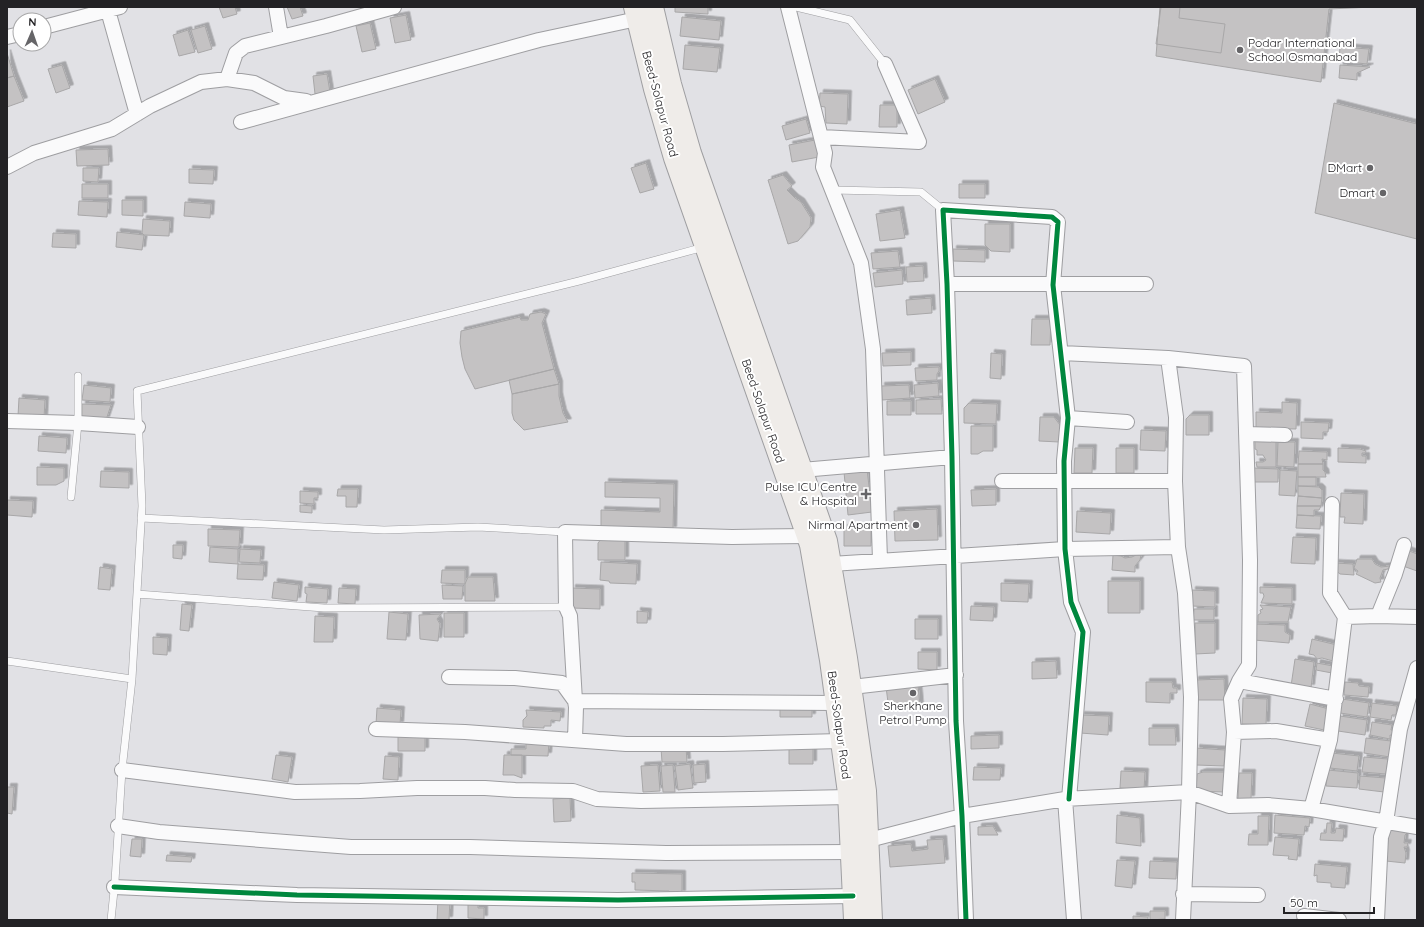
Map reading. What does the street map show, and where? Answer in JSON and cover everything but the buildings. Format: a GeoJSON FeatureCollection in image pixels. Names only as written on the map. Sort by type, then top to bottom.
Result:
{"type":"FeatureCollection","features":[{"type":"Feature","properties":{"kind":"main road","name":"Beed-Solapur Road"},"geometry":{"type":"LineString","coordinates":[[653,7],[691,153],[827,541],[852,687],[866,791],[872,920]]}},
{"type":"Feature","properties":{"kind":"main road","name":"Beed-Solapur Road"},"geometry":{"type":"LineString","coordinates":[[636,13],[654,89],[674,158],[810,545],[836,703],[849,797],[854,920]]}},
{"type":"Feature","properties":{"kind":"street"},"geometry":{"type":"LineString","coordinates":[[276,7],[281,37]]}},
{"type":"Feature","properties":{"kind":"street"},"geometry":{"type":"LineString","coordinates":[[227,79],[236,53],[245,46],[394,7]]}},
{"type":"Feature","properties":{"kind":"street"},"geometry":{"type":"LineString","coordinates":[[788,7],[825,153],[823,167],[861,263],[872,349],[880,560]]}},
{"type":"Feature","properties":{"kind":"street"},"geometry":{"type":"LineString","coordinates":[[52,25],[112,8],[137,114]]}},
{"type":"Feature","properties":{"kind":"street"},"geometry":{"type":"LineString","coordinates":[[241,122],[636,13]]}},
{"type":"Feature","properties":{"kind":"street"},"geometry":{"type":"LineString","coordinates":[[821,137],[919,142],[885,64]]}},
{"type":"Feature","properties":{"kind":"street"},"geometry":{"type":"LineString","coordinates":[[7,167],[34,153],[112,130],[150,106],[201,82],[227,79],[254,83],[284,98],[312,102]]}},
{"type":"Feature","properties":{"kind":"street"},"geometry":{"type":"LineString","coordinates":[[966,920],[962,816],[956,721],[952,457],[947,284],[943,210],[1052,218],[1058,222],[1053,285],[1068,418],[1064,461],[1066,549],[1071,602],[1083,632],[1067,799],[1074,920]]}},
{"type":"Feature","properties":{"kind":"street"},"geometry":{"type":"LineString","coordinates":[[947,284],[1146,284]]}},
{"type":"Feature","properties":{"kind":"street"},"geometry":{"type":"LineString","coordinates":[[1061,353],[1168,358],[1244,366],[1250,560],[1249,665],[1239,681],[1231,699],[1234,732],[1229,806]]}},
{"type":"Feature","properties":{"kind":"street"},"geometry":{"type":"LineString","coordinates":[[1168,358],[1176,418],[1178,547],[1185,593],[1191,698],[1189,792],[1183,920]]}},
{"type":"Feature","properties":{"kind":"street"},"geometry":{"type":"LineString","coordinates":[[1068,418],[1127,422]]}},
{"type":"Feature","properties":{"kind":"street"},"geometry":{"type":"LineString","coordinates":[[7,421],[78,423],[138,427]]}},
{"type":"Feature","properties":{"kind":"street"},"geometry":{"type":"LineString","coordinates":[[1246,434],[1285,435]]}},
{"type":"Feature","properties":{"kind":"street"},"geometry":{"type":"LineString","coordinates":[[802,470],[952,457]]}},
{"type":"Feature","properties":{"kind":"street"},"geometry":{"type":"LineString","coordinates":[[1002,481],[1064,480],[1176,482]]}},
{"type":"Feature","properties":{"kind":"street"},"geometry":{"type":"LineString","coordinates":[[1311,810],[1330,740],[1345,617],[1330,593],[1332,504]]}},
{"type":"Feature","properties":{"kind":"street"},"geometry":{"type":"LineString","coordinates":[[575,740],[576,707],[570,616],[566,607],[565,532],[732,537],[806,536]]}},
{"type":"Feature","properties":{"kind":"street"},"geometry":{"type":"LineString","coordinates":[[1378,616],[1395,574],[1404,545]]}},
{"type":"Feature","properties":{"kind":"street"},"geometry":{"type":"LineString","coordinates":[[831,564],[1066,549],[1178,547]]}},
{"type":"Feature","properties":{"kind":"street"},"geometry":{"type":"LineString","coordinates":[[1345,617],[1417,617]]}},
{"type":"Feature","properties":{"kind":"street"},"geometry":{"type":"LineString","coordinates":[[1377,920],[1381,837],[1386,822],[1400,729],[1417,668]]}},
{"type":"Feature","properties":{"kind":"street"},"geometry":{"type":"LineString","coordinates":[[852,687],[956,675]]}},
{"type":"Feature","properties":{"kind":"street"},"geometry":{"type":"LineString","coordinates":[[448,677],[515,678],[562,683],[575,701]]}},
{"type":"Feature","properties":{"kind":"street"},"geometry":{"type":"LineString","coordinates":[[1239,681],[1336,699]]}},
{"type":"Feature","properties":{"kind":"street"},"geometry":{"type":"LineString","coordinates":[[575,701],[836,703]]}},
{"type":"Feature","properties":{"kind":"street"},"geometry":{"type":"LineString","coordinates":[[376,729],[465,732],[641,744],[723,744],[841,741]]}},
{"type":"Feature","properties":{"kind":"street"},"geometry":{"type":"LineString","coordinates":[[1234,732],[1276,731],[1330,740]]}},
{"type":"Feature","properties":{"kind":"street"},"geometry":{"type":"LineString","coordinates":[[122,770],[295,792],[417,788],[485,788],[573,792],[597,799],[641,801],[849,797]]}},
{"type":"Feature","properties":{"kind":"street"},"geometry":{"type":"LineString","coordinates":[[869,840],[962,816],[1067,799],[1189,792],[1229,806],[1268,805],[1311,810],[1417,827]]}},
{"type":"Feature","properties":{"kind":"street"},"geometry":{"type":"LineString","coordinates":[[118,826],[159,832],[351,847],[470,848],[666,853],[851,852]]}},
{"type":"Feature","properties":{"kind":"street"},"geometry":{"type":"LineString","coordinates":[[114,887],[297,895],[618,900],[853,896]]}},
{"type":"Feature","properties":{"kind":"street"},"geometry":{"type":"LineString","coordinates":[[1184,894],[1258,895]]}},
{"type":"Feature","properties":{"kind":"street"},"geometry":{"type":"LineString","coordinates":[[1304,916],[1339,920]]}},
{"type":"Feature","properties":{"kind":"lane"},"geometry":{"type":"LineString","coordinates":[[796,7],[850,20],[885,64]]}},
{"type":"Feature","properties":{"kind":"lane"},"geometry":{"type":"LineString","coordinates":[[833,190],[921,192],[943,210]]}},
{"type":"Feature","properties":{"kind":"lane"},"geometry":{"type":"LineString","coordinates":[[111,920],[122,770],[132,679],[141,518],[137,391],[579,281],[705,246]]}},
{"type":"Feature","properties":{"kind":"lane"},"geometry":{"type":"LineString","coordinates":[[71,497],[78,423],[78,376]]}},
{"type":"Feature","properties":{"kind":"lane"},"geometry":{"type":"LineString","coordinates":[[141,518],[384,530],[478,527],[565,532]]}},
{"type":"Feature","properties":{"kind":"lane"},"geometry":{"type":"LineString","coordinates":[[137,594],[324,608],[566,607]]}},
{"type":"Feature","properties":{"kind":"lane"},"geometry":{"type":"LineString","coordinates":[[7,662],[132,679]]}},
{"type":"Feature","properties":{"kind":"cycle path"},"geometry":{"type":"LineString","coordinates":[[966,920],[962,816],[956,721],[952,457],[947,284],[943,210],[1052,217],[1058,222],[1053,285],[1068,418],[1064,461],[1065,549],[1071,602],[1083,632],[1069,799]]}},
{"type":"Feature","properties":{"kind":"cycle path"},"geometry":{"type":"LineString","coordinates":[[114,887],[297,895],[618,900],[853,896]]}},
{"type":"Feature","properties":{"kind":"place","name":"Podar International School Osmanabad"},"geometry":{"type":"Point","coordinates":[1240,50]}},
{"type":"Feature","properties":{"kind":"place","name":"DMart"},"geometry":{"type":"Point","coordinates":[1370,168]}},
{"type":"Feature","properties":{"kind":"place","name":"Dmart"},"geometry":{"type":"Point","coordinates":[1383,193]}},
{"type":"Feature","properties":{"kind":"place","name":"Pulse ICU Centre & Hospital"},"geometry":{"type":"Point","coordinates":[866,494]}},
{"type":"Feature","properties":{"kind":"place","name":"Nirmal Apartment"},"geometry":{"type":"Point","coordinates":[916,525]}},
{"type":"Feature","properties":{"kind":"place","name":"Sherkhane Petrol Pump"},"geometry":{"type":"Point","coordinates":[913,693]}}]}
